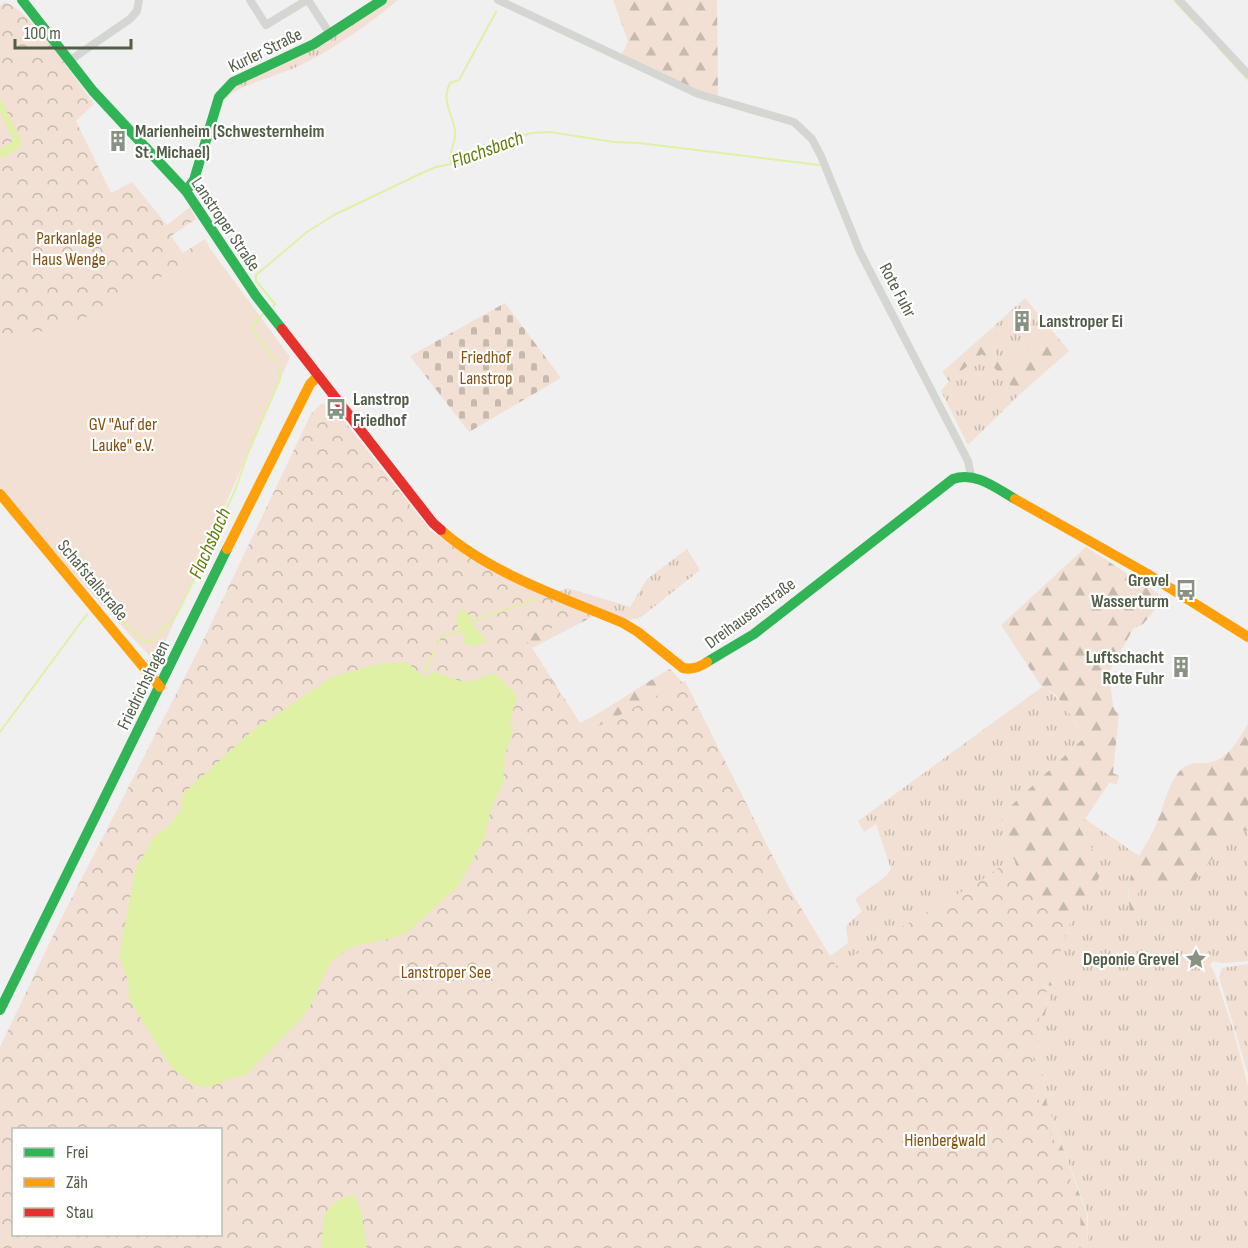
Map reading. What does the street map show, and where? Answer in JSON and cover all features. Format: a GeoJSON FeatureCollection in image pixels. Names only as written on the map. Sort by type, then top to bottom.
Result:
{"type":"FeatureCollection","features":[{"type":"Feature","properties":{"kind":"main road","name":"Lanstroper Straße"},"geometry":{"type":"LineString","coordinates":[[22,0],[118,121],[186,191],[244,279],[395,475]]}},
{"type":"Feature","properties":{"kind":"main road","name":"Kurler Straße"},"geometry":{"type":"LineString","coordinates":[[186,191],[194,180],[219,97],[232,82],[283,60],[330,34],[382,0]]}},
{"type":"Feature","properties":{"kind":"main road","name":"Friedrichshagen"},"geometry":{"type":"LineString","coordinates":[[0,1010],[286,431],[310,384],[318,376]]}},
{"type":"Feature","properties":{"kind":"main road","name":"Dreihausenstraße"},"geometry":{"type":"LineString","coordinates":[[395,475],[433,523],[451,539],[507,573],[623,623],[638,632],[682,668],[688,669],[707,663],[754,634],[943,485],[959,476],[971,476]]}},
{"type":"Feature","properties":{"kind":"main road"},"geometry":{"type":"LineString","coordinates":[[971,476],[1102,547],[1248,637]]}},
{"type":"Feature","properties":{"kind":"main road","name":"Schafstallstraße"},"geometry":{"type":"LineString","coordinates":[[0,494],[160,687]]}},
{"type":"Feature","properties":{"kind":"street"},"geometry":{"type":"LineString","coordinates":[[69,62],[130,19],[137,11],[139,0]]}},
{"type":"Feature","properties":{"kind":"street"},"geometry":{"type":"LineString","coordinates":[[250,0],[266,25],[307,0],[330,34]]}},
{"type":"Feature","properties":{"kind":"street","name":"Rote Fuhr"},"geometry":{"type":"LineString","coordinates":[[498,0],[698,94],[794,122],[812,139],[860,252],[968,461],[971,476]]}},
{"type":"Feature","properties":{"kind":"street"},"geometry":{"type":"LineString","coordinates":[[1179,0],[1248,74]]}},
{"type":"Feature","properties":{"kind":"green space"},"geometry":{"type":"Polygon","coordinates":[[[382,0],[398,0],[352,35],[316,57],[242,88],[223,100],[233,82],[273,65],[382,0]]]}},
{"type":"Feature","properties":{"kind":"green space"},"geometry":{"type":"Polygon","coordinates":[[[613,0],[717,0],[718,100],[620,58],[628,41],[613,0]]]}},
{"type":"Feature","properties":{"kind":"green space","name":"Parkanlage Haus Wenge"},"geometry":{"type":"Polygon","coordinates":[[[4,2],[14,7],[39,31],[94,104],[76,121],[111,193],[132,182],[167,225],[190,207],[196,219],[171,236],[183,253],[205,239],[211,250],[87,317],[53,332],[28,332],[18,336],[0,351],[0,6],[4,2]]]}},
{"type":"Feature","properties":{"kind":"green space","name":"GV \"Auf der Lauke\" e.V."},"geometry":{"type":"Polygon","coordinates":[[[211,250],[290,357],[156,663],[0,494],[0,351],[18,336],[28,332],[53,331],[87,317],[211,250]]]}},
{"type":"Feature","properties":{"kind":"green space"},"geometry":{"type":"Polygon","coordinates":[[[1025,298],[1050,328],[1022,359],[1005,371],[989,342],[997,333],[992,328],[1025,298]]]}},
{"type":"Feature","properties":{"kind":"green space","name":"Friedhof Lanstrop"},"geometry":{"type":"Polygon","coordinates":[[[505,303],[561,378],[469,432],[410,356],[505,303]]]}},
{"type":"Feature","properties":{"kind":"green space"},"geometry":{"type":"Polygon","coordinates":[[[992,328],[997,333],[989,342],[1005,370],[1022,359],[1050,328],[1069,351],[1019,395],[982,354],[949,381],[942,372],[992,328]]]}},
{"type":"Feature","properties":{"kind":"green space"},"geometry":{"type":"Polygon","coordinates":[[[982,353],[1019,395],[968,445],[941,391],[949,381],[982,353]]]}},
{"type":"Feature","properties":{"kind":"green space","name":"Lanstroper See"},"geometry":{"type":"Polygon","coordinates":[[[330,403],[430,530],[458,550],[518,582],[594,616],[524,636],[585,733],[685,681],[791,891],[836,966],[978,882],[1014,858],[1018,873],[1062,921],[1065,930],[1065,939],[1038,1024],[1034,1077],[1041,1109],[1075,1191],[1081,1222],[1079,1248],[0,1248],[0,1047],[61,919],[198,651],[311,414],[321,404],[330,403]]]}},
{"type":"Feature","properties":{"kind":"green space","name":"Hienbergwald"},"geometry":{"type":"Polygon","coordinates":[[[1086,547],[1165,598],[1143,624],[1133,629],[1109,672],[1113,706],[1119,713],[1113,773],[1119,776],[1117,784],[1109,783],[1085,819],[1079,823],[1080,829],[1099,860],[1101,874],[1068,927],[1038,1041],[1047,1104],[1087,1215],[1088,1248],[483,1248],[833,954],[880,1028],[1011,875],[1001,815],[1084,738],[1056,695],[1042,687],[1001,625],[1086,547]]]}},
{"type":"Feature","properties":{"kind":"green space"},"geometry":{"type":"Polygon","coordinates":[[[687,549],[700,570],[640,618],[625,620],[559,591],[568,588],[630,607],[647,579],[687,549]]]}},
{"type":"Feature","properties":{"kind":"green space"},"geometry":{"type":"Polygon","coordinates":[[[594,616],[532,648],[580,723],[670,669],[682,682],[699,720],[575,757],[523,636],[594,616]]]}},
{"type":"Feature","properties":{"kind":"green space"},"geometry":{"type":"Polygon","coordinates":[[[1042,687],[1067,709],[1084,738],[1001,815],[1011,875],[880,1028],[833,954],[848,943],[846,926],[862,911],[855,899],[886,876],[891,869],[876,824],[864,832],[858,821],[1042,687]]]}},
{"type":"Feature","properties":{"kind":"green space"},"geometry":{"type":"Polygon","coordinates":[[[1248,724],[1248,831],[1235,830],[1190,887],[1141,879],[1131,925],[1129,890],[1132,872],[1156,825],[1174,779],[1187,765],[1214,761],[1226,754],[1248,724]]]}},
{"type":"Feature","properties":{"kind":"green space"},"geometry":{"type":"Polygon","coordinates":[[[1085,819],[1139,856],[1128,891],[1131,923],[1141,879],[1209,863],[1235,830],[1248,831],[1248,961],[1222,963],[1213,961],[1210,965],[1233,1029],[1248,1086],[1248,1248],[1088,1248],[1088,1215],[1047,1104],[1038,1041],[1068,927],[1086,837],[1079,823],[1085,819]]]}},
{"type":"Feature","properties":{"kind":"green space"},"geometry":{"type":"Polygon","coordinates":[[[1248,964],[1248,1074],[1219,977],[1222,968],[1248,964]]]}},
{"type":"Feature","properties":{"kind":"shaded area"},"geometry":{"type":"Polygon","coordinates":[[[0,97],[22,144],[17,150],[0,158],[0,149],[11,143],[13,139],[0,112],[0,97]]]}},
{"type":"Feature","properties":{"kind":"shaded area"},"geometry":{"type":"Polygon","coordinates":[[[466,614],[487,642],[474,646],[464,643],[465,634],[461,634],[456,621],[457,615],[466,614]]]}},
{"type":"Feature","properties":{"kind":"shaded area","name":"Lanstroper See"},"geometry":{"type":"Polygon","coordinates":[[[406,662],[425,677],[435,672],[453,679],[468,681],[496,674],[517,696],[510,722],[513,730],[505,755],[503,782],[491,809],[484,839],[458,886],[409,931],[396,937],[351,947],[331,961],[309,1008],[301,1019],[246,1075],[231,1078],[213,1086],[196,1086],[171,1067],[129,999],[128,980],[119,956],[136,868],[154,837],[169,826],[180,811],[183,794],[251,732],[332,677],[374,665],[406,662]]]}},
{"type":"Feature","properties":{"kind":"shaded area"},"geometry":{"type":"Polygon","coordinates":[[[353,1195],[360,1207],[367,1248],[322,1248],[324,1221],[329,1208],[343,1198],[353,1195]]]}},
{"type":"Feature","properties":{"kind":"waterway"},"geometry":{"type":"LineString","coordinates":[[1174,0],[1196,24]]}},
{"type":"Feature","properties":{"kind":"waterway"},"geometry":{"type":"LineString","coordinates":[[451,164],[455,130],[448,107],[448,89],[450,83],[459,80],[496,12]]}},
{"type":"Feature","properties":{"kind":"waterway"},"geometry":{"type":"LineString","coordinates":[[1219,48],[1248,80]]}},
{"type":"Feature","properties":{"kind":"waterway","name":"Flachsbach"},"geometry":{"type":"LineString","coordinates":[[274,306],[275,304],[256,281],[256,275],[307,232],[334,215],[422,173],[436,167],[461,162],[495,145],[531,133],[550,132],[614,142],[819,165]]}},
{"type":"Feature","properties":{"kind":"waterway","name":"Flachsbach"},"geometry":{"type":"LineString","coordinates":[[263,314],[253,325],[253,331],[274,360]]}},
{"type":"Feature","properties":{"kind":"waterway","name":"Flachsbach"},"geometry":{"type":"LineString","coordinates":[[120,619],[142,640],[150,642],[176,616],[236,488],[248,453],[280,379],[278,366]]}},
{"type":"Feature","properties":{"kind":"waterway"},"geometry":{"type":"LineString","coordinates":[[459,614],[463,611],[474,621],[538,598]]}},
{"type":"Feature","properties":{"kind":"waterway","name":"Flachsbach"},"geometry":{"type":"LineString","coordinates":[[0,732],[87,614]]}},
{"type":"Feature","properties":{"kind":"waterway"},"geometry":{"type":"LineString","coordinates":[[438,645],[440,636],[460,632]]}},
{"type":"Feature","properties":{"kind":"waterway"},"geometry":{"type":"LineString","coordinates":[[432,673],[426,670],[426,666],[435,651]]}},
{"type":"Feature","properties":{"kind":"traffic: fast"},"geometry":{"type":"LineString","coordinates":[[22,0],[93,91],[186,191],[256,296],[282,329]]}},
{"type":"Feature","properties":{"kind":"traffic: fast"},"geometry":{"type":"LineString","coordinates":[[186,191],[194,180],[219,97],[233,82],[314,44],[382,0]]}},
{"type":"Feature","properties":{"kind":"traffic: fast"},"geometry":{"type":"LineString","coordinates":[[707,662],[754,634],[953,479],[961,477],[977,479],[1015,499]]}},
{"type":"Feature","properties":{"kind":"traffic: fast"},"geometry":{"type":"LineString","coordinates":[[0,1010],[227,549]]}},
{"type":"Feature","properties":{"kind":"traffic: slow"},"geometry":{"type":"LineString","coordinates":[[227,549],[310,384],[318,376]]}},
{"type":"Feature","properties":{"kind":"traffic: slow"},"geometry":{"type":"LineString","coordinates":[[0,494],[160,687]]}},
{"type":"Feature","properties":{"kind":"traffic: slow"},"geometry":{"type":"LineString","coordinates":[[1015,499],[1146,573],[1248,637]]}},
{"type":"Feature","properties":{"kind":"traffic: slow"},"geometry":{"type":"LineString","coordinates":[[441,530],[460,545],[504,572],[623,623],[638,632],[683,668],[696,668],[707,662]]}},
{"type":"Feature","properties":{"kind":"traffic: jam"},"geometry":{"type":"LineString","coordinates":[[282,329],[433,523],[441,530]]}},
{"type":"Feature","properties":{"kind":"place","name":"Marienheim (Schwesternheim St. Michael)"},"geometry":{"type":"Point","coordinates":[118,141]}},
{"type":"Feature","properties":{"kind":"place","name":"Lanstroper Ei"},"geometry":{"type":"Point","coordinates":[1022,321]}},
{"type":"Feature","properties":{"kind":"place","name":"Lanstrop Friedhof"},"geometry":{"type":"Point","coordinates":[336,409]}},
{"type":"Feature","properties":{"kind":"place","name":"Grevel Wasserturm"},"geometry":{"type":"Point","coordinates":[1186,590]}},
{"type":"Feature","properties":{"kind":"place","name":"Luftschacht Rote Fuhr"},"geometry":{"type":"Point","coordinates":[1181,667]}},
{"type":"Feature","properties":{"kind":"place","name":"Deponie Grevel"},"geometry":{"type":"Point","coordinates":[1196,959]}}]}
